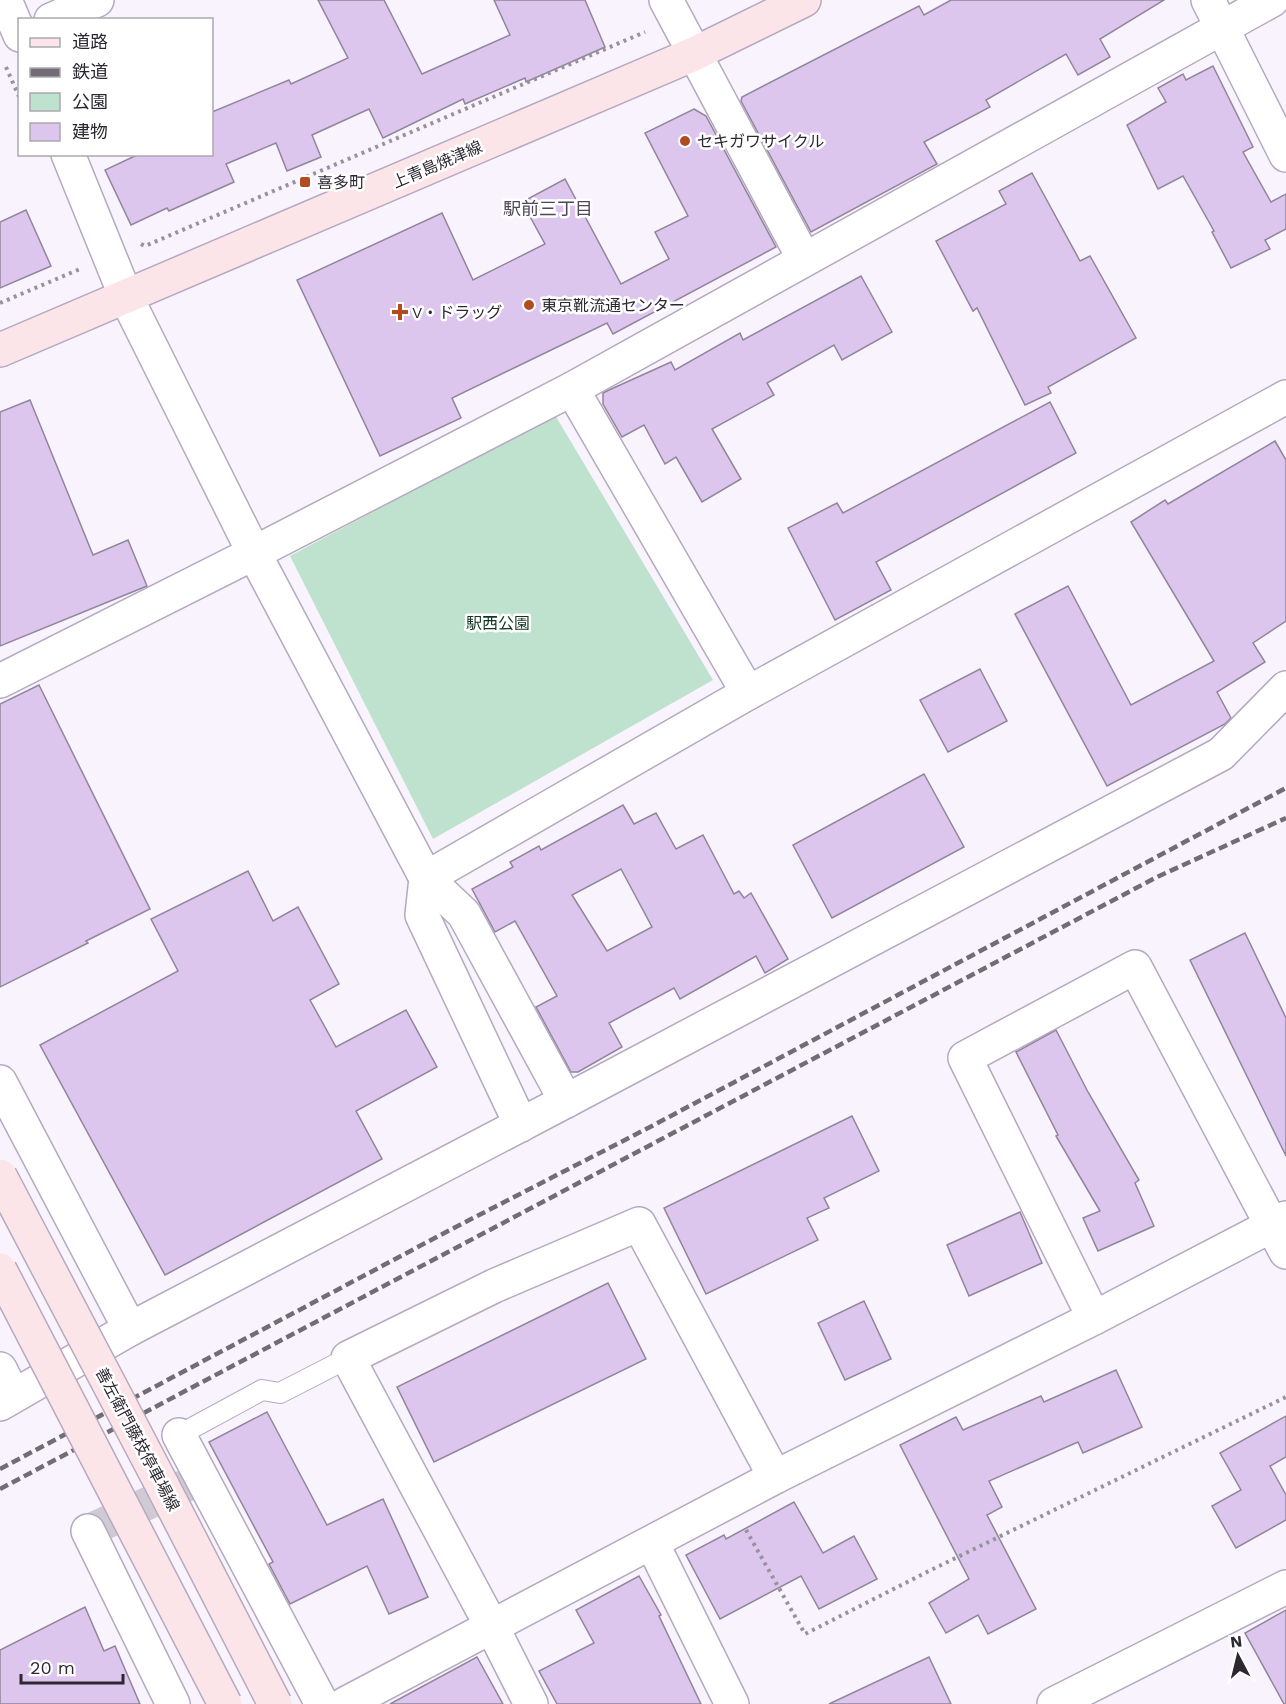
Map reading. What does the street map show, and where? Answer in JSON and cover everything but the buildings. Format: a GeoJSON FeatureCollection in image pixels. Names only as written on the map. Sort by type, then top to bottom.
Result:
{"type":"FeatureCollection","features":[{"type":"Feature","properties":{"kind":"main road","name":"上青島焼津線"},"geometry":{"type":"LineString","coordinates":[[0,350],[694,54],[804,0]]}},
{"type":"Feature","properties":{"kind":"main road","name":"善左衛門藤枝停車場線"},"geometry":{"type":"LineString","coordinates":[[0,1176],[275,1704]]}},
{"type":"Feature","properties":{"kind":"main road"},"geometry":{"type":"LineString","coordinates":[[0,1270],[225,1704]]}},
{"type":"Feature","properties":{"kind":"street"},"geometry":{"type":"LineString","coordinates":[[5,0],[12,41]]}},
{"type":"Feature","properties":{"kind":"street"},"geometry":{"type":"LineString","coordinates":[[56,18],[97,0]]}},
{"type":"Feature","properties":{"kind":"street"},"geometry":{"type":"LineString","coordinates":[[0,681],[572,389],[804,259],[1215,13],[1272,0]]}},
{"type":"Feature","properties":{"kind":"street"},"geometry":{"type":"LineString","coordinates":[[671,10],[804,259]]}},
{"type":"Feature","properties":{"kind":"street"},"geometry":{"type":"LineString","coordinates":[[1215,13],[1286,155]]}},
{"type":"Feature","properties":{"kind":"street"},"geometry":{"type":"LineString","coordinates":[[69,156],[126,297],[254,553],[426,878],[464,914],[566,1101]]}},
{"type":"Feature","properties":{"kind":"street"},"geometry":{"type":"LineString","coordinates":[[572,389],[748,693]]}},
{"type":"Feature","properties":{"kind":"street"},"geometry":{"type":"LineString","coordinates":[[426,878],[748,693],[1286,397]]}},
{"type":"Feature","properties":{"kind":"street"},"geometry":{"type":"LineString","coordinates":[[4,1389],[130,1329],[1221,754],[1286,688]]}},
{"type":"Feature","properties":{"kind":"street"},"geometry":{"type":"LineString","coordinates":[[426,878],[422,915],[520,1125]]}},
{"type":"Feature","properties":{"kind":"street"},"geometry":{"type":"LineString","coordinates":[[345,1704],[775,1477],[1094,1318],[1282,1232],[1134,967],[965,1058],[1094,1318]]}},
{"type":"Feature","properties":{"kind":"street"},"geometry":{"type":"LineString","coordinates":[[0,1082],[130,1329]]}},
{"type":"Feature","properties":{"kind":"street"},"geometry":{"type":"LineString","coordinates":[[531,1704],[348,1358],[494,1286],[639,1224],[775,1477]]}},
{"type":"Feature","properties":{"kind":"street"},"geometry":{"type":"LineString","coordinates":[[179,1435],[322,1704]]}},
{"type":"Feature","properties":{"kind":"street"},"geometry":{"type":"LineString","coordinates":[[88,1531],[173,1704]]}},
{"type":"Feature","properties":{"kind":"street"},"geometry":{"type":"LineString","coordinates":[[652,1543],[732,1704]]}},
{"type":"Feature","properties":{"kind":"street"},"geometry":{"type":"LineString","coordinates":[[1054,1704],[1286,1587]]}},
{"type":"Feature","properties":{"kind":"lane"},"geometry":{"type":"LineString","coordinates":[[179,1435],[262,1390],[279,1393],[348,1358]]}},
{"type":"Feature","properties":{"kind":"path"},"geometry":{"type":"LineString","coordinates":[[137,243],[145,246],[671,10]]}},
{"type":"Feature","properties":{"kind":"path"},"geometry":{"type":"LineString","coordinates":[[12,41],[18,84]]}},
{"type":"Feature","properties":{"kind":"path"},"geometry":{"type":"LineString","coordinates":[[0,303],[89,266]]}},
{"type":"Feature","properties":{"kind":"path"},"geometry":{"type":"LineString","coordinates":[[730,1501],[805,1634],[1286,1397]]}},
{"type":"Feature","properties":{"kind":"green space","name":"駅西公園"},"geometry":{"type":"Polygon","coordinates":[[[555,415],[713,680],[433,839],[290,556],[555,415]]]}},
{"type":"Feature","properties":{"kind":"tunnel"},"geometry":{"type":"LineString","coordinates":[[88,1531],[202,1478]]}},
{"type":"Feature","properties":{"kind":"railway"},"geometry":{"type":"LineString","coordinates":[[0,1469],[448,1231],[652,1126],[1286,788]]}},
{"type":"Feature","properties":{"kind":"railway"},"geometry":{"type":"LineString","coordinates":[[0,1489],[1157,877],[1286,818]]}},
{"type":"Feature","properties":{"kind":"place","name":"セキガワサイクル"},"geometry":{"type":"Point","coordinates":[685,141]}},
{"type":"Feature","properties":{"kind":"place","name":"喜多町"},"geometry":{"type":"Point","coordinates":[305,182]}},
{"type":"Feature","properties":{"kind":"place","name":"東京靴流通センター"},"geometry":{"type":"Point","coordinates":[529,305]}},
{"type":"Feature","properties":{"kind":"place","name":"V・ドラッグ"},"geometry":{"type":"Point","coordinates":[400,312]}},
{"type":"Feature","properties":{"kind":"district","name":"駅前三丁目"},"geometry":{"type":"Point","coordinates":[548,209]}}]}
